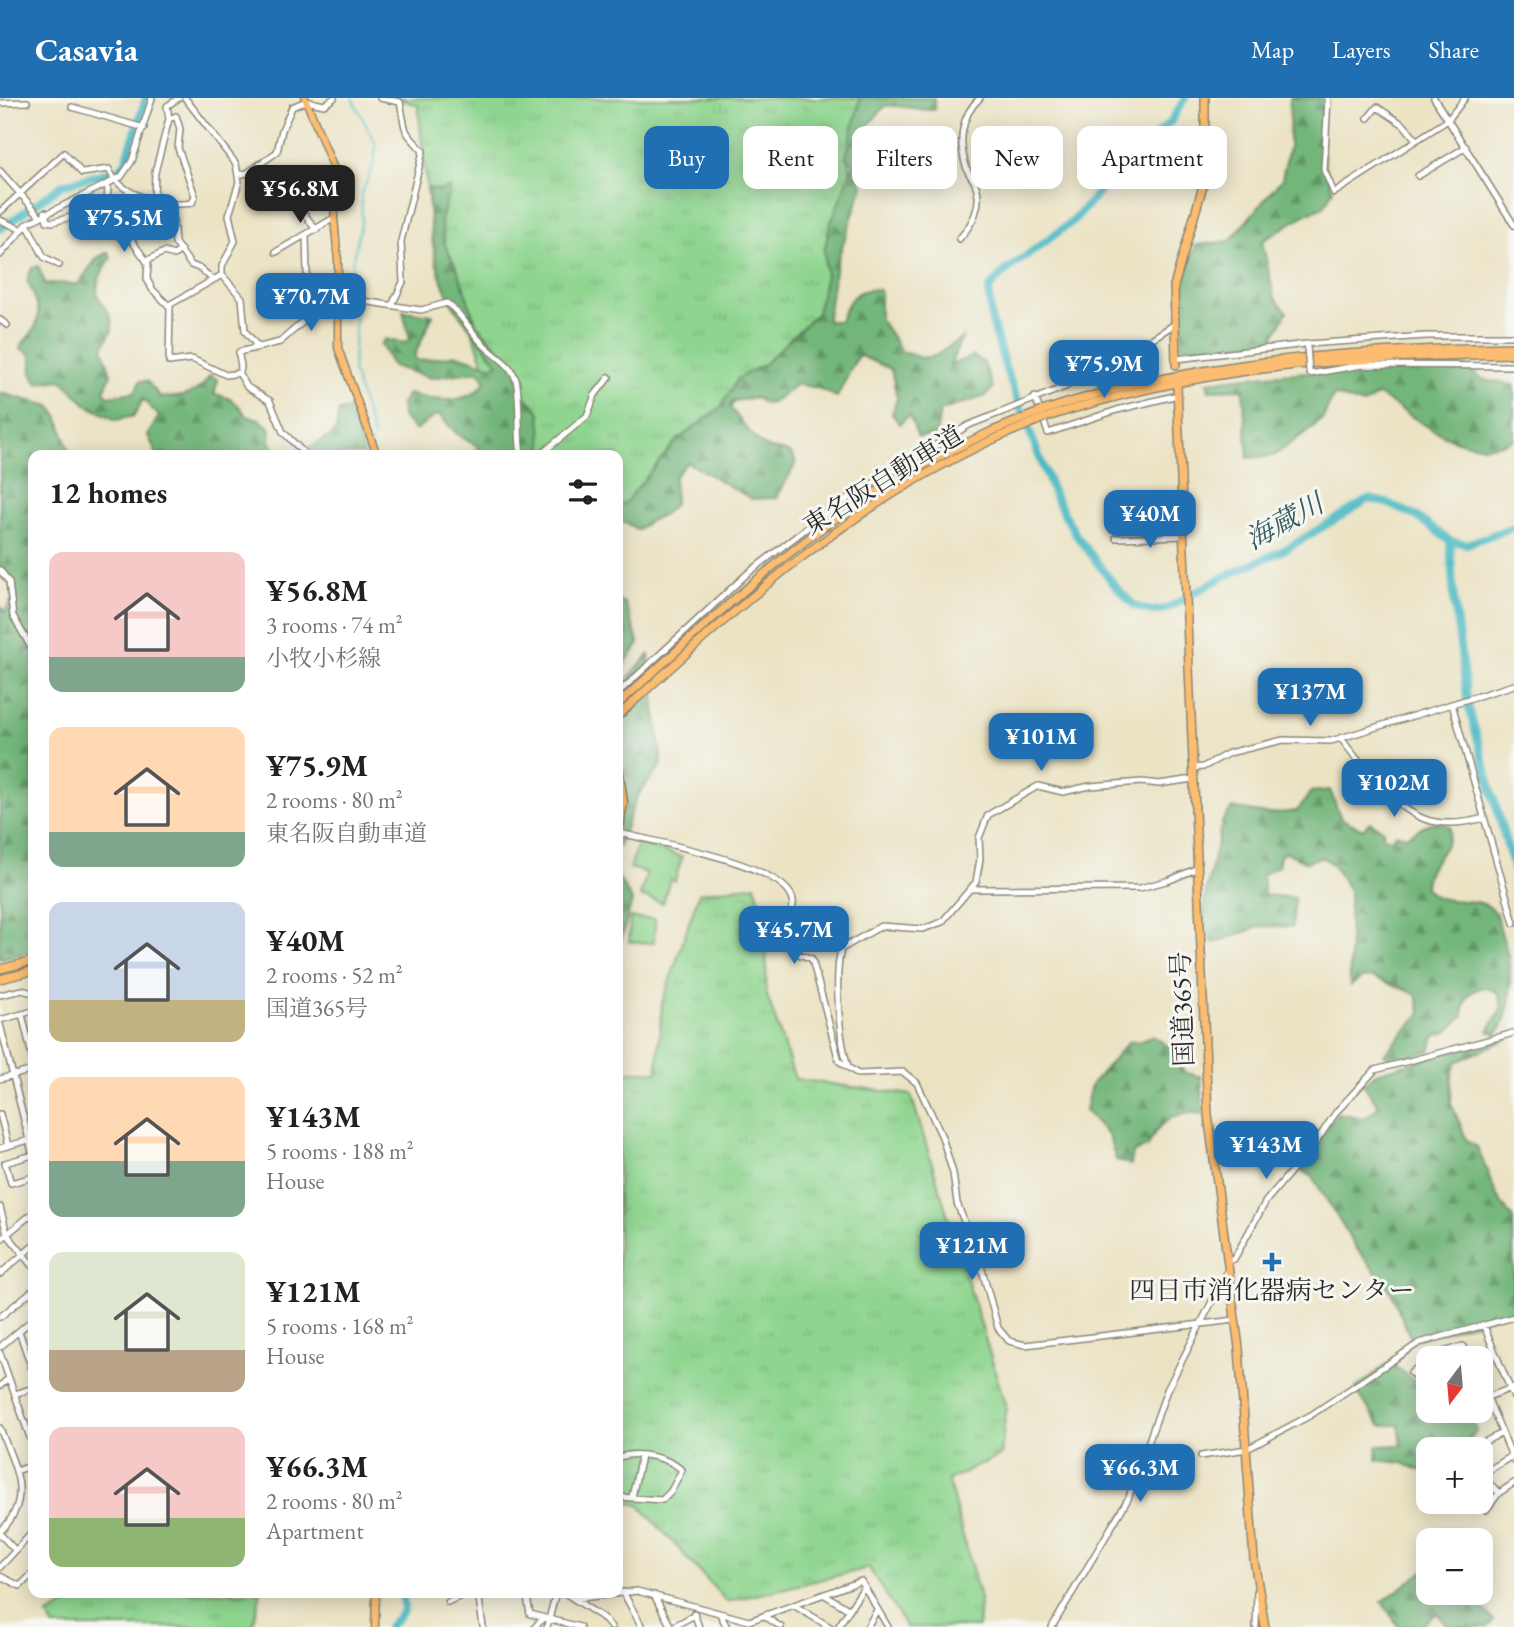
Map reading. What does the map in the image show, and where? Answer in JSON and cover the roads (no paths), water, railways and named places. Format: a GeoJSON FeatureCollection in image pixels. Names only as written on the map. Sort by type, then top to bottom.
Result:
{"type":"FeatureCollection","features":[{"type":"Feature","properties":{"kind":"highway"},"geometry":{"type":"LineString","coordinates":[[1176,362],[1176,276],[1205,179],[1205,98]]}},
{"type":"Feature","properties":{"kind":"highway","name":"東名阪自動車道"},"geometry":{"type":"LineString","coordinates":[[623,700],[737,597],[830,523],[892,482],[992,435],[1148,379],[1237,364],[1358,352],[1514,347]]}},
{"type":"Feature","properties":{"kind":"highway","name":"東名阪自動車道"},"geometry":{"type":"LineString","coordinates":[[1043,415],[1148,387],[1247,369],[1359,359],[1514,354]]}},
{"type":"Feature","properties":{"kind":"highway","name":"国道365号"},"geometry":{"type":"LineString","coordinates":[[1177,391],[1208,1114],[1235,1320],[1257,1588],[1265,1627]]}},
{"type":"Feature","properties":{"kind":"highway","name":"東名阪自動車道"},"geometry":{"type":"LineString","coordinates":[[623,712],[807,551],[897,490],[992,435]]}},
{"type":"Feature","properties":{"kind":"highway"},"geometry":{"type":"LineString","coordinates":[[0,969],[28,962]]}},
{"type":"Feature","properties":{"kind":"highway"},"geometry":{"type":"LineString","coordinates":[[0,979],[28,972]]}},
{"type":"Feature","properties":{"kind":"main road"},"geometry":{"type":"LineString","coordinates":[[305,100],[336,169],[334,218],[338,348],[375,450]]}},
{"type":"Feature","properties":{"kind":"main road"},"geometry":{"type":"LineString","coordinates":[[623,782],[623,819]]}},
{"type":"Feature","properties":{"kind":"main road"},"geometry":{"type":"LineString","coordinates":[[375,1627],[376,1598]]}},
{"type":"Feature","properties":{"kind":"street"},"geometry":{"type":"LineString","coordinates":[[0,255],[27,224],[130,165],[140,127],[152,98]]}},
{"type":"Feature","properties":{"kind":"street"},"geometry":{"type":"LineString","coordinates":[[154,200],[155,173],[169,119],[168,103],[179,98]]}},
{"type":"Feature","properties":{"kind":"street"},"geometry":{"type":"LineString","coordinates":[[185,98],[231,157],[238,175],[239,182],[229,211],[235,245],[222,266],[222,275],[242,298],[245,331],[258,347]]}},
{"type":"Feature","properties":{"kind":"street"},"geometry":{"type":"LineString","coordinates":[[238,175],[247,173],[275,155],[292,107],[305,100],[321,106],[334,98]]}},
{"type":"Feature","properties":{"kind":"street"},"geometry":{"type":"LineString","coordinates":[[380,98],[400,103],[404,130],[410,142],[423,151],[401,242],[403,282],[393,303]]}},
{"type":"Feature","properties":{"kind":"street"},"geometry":{"type":"LineString","coordinates":[[959,239],[974,219],[978,198],[976,185],[967,170],[961,128],[971,105],[980,98]]}},
{"type":"Feature","properties":{"kind":"street"},"geometry":{"type":"LineString","coordinates":[[1328,98],[1324,170],[1334,193],[1448,120],[1465,98]]}},
{"type":"Feature","properties":{"kind":"street"},"geometry":{"type":"LineString","coordinates":[[1434,98],[1514,225]]}},
{"type":"Feature","properties":{"kind":"street"},"geometry":{"type":"LineString","coordinates":[[0,103],[27,102]]}},
{"type":"Feature","properties":{"kind":"street"},"geometry":{"type":"LineString","coordinates":[[72,107],[140,127]]}},
{"type":"Feature","properties":{"kind":"street"},"geometry":{"type":"LineString","coordinates":[[1368,118],[1377,107],[1404,125],[1416,140]]}},
{"type":"Feature","properties":{"kind":"street"},"geometry":{"type":"LineString","coordinates":[[0,212],[64,153],[82,173],[111,178],[154,200],[190,203],[195,196],[178,148],[180,129],[176,116],[169,119]]}},
{"type":"Feature","properties":{"kind":"street"},"geometry":{"type":"LineString","coordinates":[[1418,176],[1466,147]]}},
{"type":"Feature","properties":{"kind":"street"},"geometry":{"type":"LineString","coordinates":[[0,171],[32,207],[42,214],[50,231]]}},
{"type":"Feature","properties":{"kind":"street"},"geometry":{"type":"LineString","coordinates":[[111,178],[107,207],[146,261],[150,286],[169,305],[169,362],[190,358],[226,375],[239,373]]}},
{"type":"Feature","properties":{"kind":"street"},"geometry":{"type":"LineString","coordinates":[[172,203],[173,236],[193,268],[201,269],[212,279]]}},
{"type":"Feature","properties":{"kind":"street"},"geometry":{"type":"LineString","coordinates":[[298,205],[316,230]]}},
{"type":"Feature","properties":{"kind":"street"},"geometry":{"type":"LineString","coordinates":[[47,221],[64,221],[107,207]]}},
{"type":"Feature","properties":{"kind":"street"},"geometry":{"type":"LineString","coordinates":[[276,252],[334,218]]}},
{"type":"Feature","properties":{"kind":"street"},"geometry":{"type":"LineString","coordinates":[[5,222],[20,229]]}},
{"type":"Feature","properties":{"kind":"street"},"geometry":{"type":"LineString","coordinates":[[27,224],[44,257],[59,265]]}},
{"type":"Feature","properties":{"kind":"street"},"geometry":{"type":"LineString","coordinates":[[306,236],[307,273]]}},
{"type":"Feature","properties":{"kind":"street"},"geometry":{"type":"LineString","coordinates":[[146,261],[164,252],[174,255],[181,250]]}},
{"type":"Feature","properties":{"kind":"street"},"geometry":{"type":"LineString","coordinates":[[169,305],[222,275]]}},
{"type":"Feature","properties":{"kind":"street"},"geometry":{"type":"LineString","coordinates":[[301,450],[283,432],[270,401],[247,387],[239,373],[239,352],[280,342],[322,305],[338,281]]}},
{"type":"Feature","properties":{"kind":"street"},"geometry":{"type":"LineString","coordinates":[[337,297],[393,303],[421,310],[447,303],[457,310],[484,346],[510,367],[518,394],[521,425],[517,440],[520,450]]}},
{"type":"Feature","properties":{"kind":"street"},"geometry":{"type":"LineString","coordinates":[[0,320],[7,325]]}},
{"type":"Feature","properties":{"kind":"street"},"geometry":{"type":"LineString","coordinates":[[623,688],[718,600],[820,516],[912,462],[931,446],[1004,409],[1065,387],[1097,362],[1145,343],[1175,324]]}},
{"type":"Feature","properties":{"kind":"street"},"geometry":{"type":"LineString","coordinates":[[1176,362],[1307,345],[1426,336],[1514,336]]}},
{"type":"Feature","properties":{"kind":"street"},"geometry":{"type":"LineString","coordinates":[[1307,345],[1310,374],[1363,365],[1514,366]]}},
{"type":"Feature","properties":{"kind":"street"},"geometry":{"type":"LineString","coordinates":[[546,450],[587,416],[595,395],[609,377]]}},
{"type":"Feature","properties":{"kind":"street"},"geometry":{"type":"LineString","coordinates":[[1032,398],[1048,433],[1177,391]]}},
{"type":"Feature","properties":{"kind":"street"},"geometry":{"type":"LineString","coordinates":[[1116,538],[1183,536]]}},
{"type":"Feature","properties":{"kind":"street"},"geometry":{"type":"LineString","coordinates":[[0,570],[9,582],[13,616],[28,643]]}},
{"type":"Feature","properties":{"kind":"street"},"geometry":{"type":"LineString","coordinates":[[1193,768],[1203,767],[1229,753],[1283,740],[1331,741],[1514,685]]}},
{"type":"Feature","properties":{"kind":"street"},"geometry":{"type":"LineString","coordinates":[[1452,704],[1514,923]]}},
{"type":"Feature","properties":{"kind":"street"},"geometry":{"type":"LineString","coordinates":[[1341,738],[1352,754],[1408,813],[1423,820],[1454,825],[1484,818]]}},
{"type":"Feature","properties":{"kind":"street"},"geometry":{"type":"LineString","coordinates":[[848,1066],[840,1032],[841,1008],[837,985],[841,949],[881,926],[932,927],[951,914],[971,889],[979,868],[979,838],[984,821],[996,809],[1027,790],[1046,786],[1072,792],[1090,786],[1142,782],[1159,784],[1193,779]]}},
{"type":"Feature","properties":{"kind":"street"},"geometry":{"type":"LineString","coordinates":[[623,837],[737,861],[766,873],[788,889],[793,905],[787,926],[799,954],[812,959],[839,1061],[862,1074],[902,1072],[917,1083],[923,1094],[942,1137],[953,1173],[957,1203],[981,1266],[998,1328],[1009,1342],[1026,1345],[1235,1320]]}},
{"type":"Feature","properties":{"kind":"street"},"geometry":{"type":"LineString","coordinates":[[971,889],[1140,888],[1170,880],[1198,868]]}},
{"type":"Feature","properties":{"kind":"street"},"geometry":{"type":"LineString","coordinates":[[0,995],[22,990],[28,992]]}},
{"type":"Feature","properties":{"kind":"street"},"geometry":{"type":"LineString","coordinates":[[28,1012],[0,1022],[28,1129]]}},
{"type":"Feature","properties":{"kind":"street"},"geometry":{"type":"LineString","coordinates":[[22,1014],[28,1039]]}},
{"type":"Feature","properties":{"kind":"street"},"geometry":{"type":"LineString","coordinates":[[1052,1627],[1128,1499],[1167,1390],[1227,1265],[1234,1259],[1266,1201],[1342,1105],[1375,1070],[1514,1033]]}},
{"type":"Feature","properties":{"kind":"street"},"geometry":{"type":"LineString","coordinates":[[0,1079],[28,1071]]}},
{"type":"Feature","properties":{"kind":"street"},"geometry":{"type":"LineString","coordinates":[[0,1114],[8,1146]]}},
{"type":"Feature","properties":{"kind":"street"},"geometry":{"type":"LineString","coordinates":[[0,1148],[28,1141]]}},
{"type":"Feature","properties":{"kind":"street"},"geometry":{"type":"LineString","coordinates":[[28,1157],[5,1163],[11,1183],[28,1178]]}},
{"type":"Feature","properties":{"kind":"street"},"geometry":{"type":"LineString","coordinates":[[0,1207],[7,1234],[28,1259]]}},
{"type":"Feature","properties":{"kind":"street"},"geometry":{"type":"LineString","coordinates":[[0,1240],[28,1217]]}},
{"type":"Feature","properties":{"kind":"street"},"geometry":{"type":"LineString","coordinates":[[0,1274],[28,1250]]}},
{"type":"Feature","properties":{"kind":"street"},"geometry":{"type":"LineString","coordinates":[[0,1317],[28,1294]]}},
{"type":"Feature","properties":{"kind":"street"},"geometry":{"type":"LineString","coordinates":[[1201,1456],[1247,1449],[1311,1415],[1403,1351],[1426,1340],[1514,1317]]}},
{"type":"Feature","properties":{"kind":"street"},"geometry":{"type":"LineString","coordinates":[[0,1347],[28,1323]]}},
{"type":"Feature","properties":{"kind":"street"},"geometry":{"type":"LineString","coordinates":[[1484,1326],[1512,1387],[1514,1398]]}},
{"type":"Feature","properties":{"kind":"street"},"geometry":{"type":"LineString","coordinates":[[19,1331],[28,1350]]}},
{"type":"Feature","properties":{"kind":"street"},"geometry":{"type":"LineString","coordinates":[[0,1353],[28,1432]]}},
{"type":"Feature","properties":{"kind":"street"},"geometry":{"type":"LineString","coordinates":[[0,1386],[9,1378]]}},
{"type":"Feature","properties":{"kind":"street"},"geometry":{"type":"LineString","coordinates":[[1493,1395],[1512,1387]]}},
{"type":"Feature","properties":{"kind":"street"},"geometry":{"type":"LineString","coordinates":[[15,1394],[28,1390]]}},
{"type":"Feature","properties":{"kind":"street"},"geometry":{"type":"LineString","coordinates":[[1493,1410],[1513,1459],[1493,1469]]}},
{"type":"Feature","properties":{"kind":"street"},"geometry":{"type":"LineString","coordinates":[[0,1427],[16,1471],[20,1500],[15,1515],[0,1533],[16,1550]]}},
{"type":"Feature","properties":{"kind":"street"},"geometry":{"type":"LineString","coordinates":[[1493,1438],[1502,1433]]}},
{"type":"Feature","properties":{"kind":"street"},"geometry":{"type":"LineString","coordinates":[[0,1453],[6,1445]]}},
{"type":"Feature","properties":{"kind":"street"},"geometry":{"type":"LineString","coordinates":[[623,1456],[665,1460],[682,1469],[671,1491],[662,1500],[623,1497]]}},
{"type":"Feature","properties":{"kind":"street"},"geometry":{"type":"LineString","coordinates":[[632,1496],[641,1456]]}},
{"type":"Feature","properties":{"kind":"street"},"geometry":{"type":"LineString","coordinates":[[16,1471],[28,1467]]}},
{"type":"Feature","properties":{"kind":"street"},"geometry":{"type":"LineString","coordinates":[[1493,1501],[1514,1483]]}},
{"type":"Feature","properties":{"kind":"street"},"geometry":{"type":"LineString","coordinates":[[1493,1487],[1499,1493]]}},
{"type":"Feature","properties":{"kind":"street"},"geometry":{"type":"LineString","coordinates":[[0,1567],[28,1537]]}},
{"type":"Feature","properties":{"kind":"street"},"geometry":{"type":"LineString","coordinates":[[0,1576],[20,1586],[28,1578]]}},
{"type":"Feature","properties":{"kind":"street"},"geometry":{"type":"LineString","coordinates":[[642,1627],[624,1592],[637,1591],[654,1595],[754,1624],[764,1616],[861,1581],[888,1627]]}},
{"type":"Feature","properties":{"kind":"street"},"geometry":{"type":"LineString","coordinates":[[838,1627],[864,1587]]}},
{"type":"Feature","properties":{"kind":"street"},"geometry":{"type":"LineString","coordinates":[[1256,1627],[1257,1588]]}},
{"type":"Feature","properties":{"kind":"street"},"geometry":{"type":"LineString","coordinates":[[654,1595],[671,1627],[693,1616],[696,1607]]}},
{"type":"Feature","properties":{"kind":"street"},"geometry":{"type":"LineString","coordinates":[[825,1595],[848,1609]]}},
{"type":"Feature","properties":{"kind":"street"},"geometry":{"type":"LineString","coordinates":[[448,1602],[453,1598]]}},
{"type":"Feature","properties":{"kind":"street"},"geometry":{"type":"LineString","coordinates":[[479,1598],[483,1627]]}},
{"type":"Feature","properties":{"kind":"street"},"geometry":{"type":"LineString","coordinates":[[527,1598],[530,1614],[580,1627]]}},
{"type":"Feature","properties":{"kind":"street"},"geometry":{"type":"LineString","coordinates":[[547,1627],[546,1618],[554,1598]]}},
{"type":"Feature","properties":{"kind":"street"},"geometry":{"type":"LineString","coordinates":[[574,1599],[602,1617],[611,1627]]}},
{"type":"Feature","properties":{"kind":"street"},"geometry":{"type":"LineString","coordinates":[[795,1606],[830,1627]]}},
{"type":"Feature","properties":{"kind":"street"},"geometry":{"type":"LineString","coordinates":[[867,1627],[877,1609]]}},
{"type":"Feature","properties":{"kind":"street"},"geometry":{"type":"LineString","coordinates":[[720,1614],[727,1627]]}},
{"type":"Feature","properties":{"kind":"street"},"geometry":{"type":"LineString","coordinates":[[693,1616],[699,1627]]}},
{"type":"Feature","properties":{"kind":"street"},"geometry":{"type":"LineString","coordinates":[[764,1616],[781,1627]]}},
{"type":"Feature","properties":{"kind":"street"},"geometry":{"type":"LineString","coordinates":[[599,1627],[602,1617]]}},
{"type":"Feature","properties":{"kind":"street"},"geometry":{"type":"LineString","coordinates":[[535,1627],[546,1618]]}},
{"type":"Feature","properties":{"kind":"waterway"},"geometry":{"type":"LineString","coordinates":[[0,229],[64,184],[119,170],[126,161],[146,98]]}},
{"type":"Feature","properties":{"kind":"waterway"},"geometry":{"type":"LineString","coordinates":[[352,98],[376,144],[374,163],[361,195],[362,218],[352,264],[356,311],[353,371],[374,438]]}},
{"type":"Feature","properties":{"kind":"waterway","name":"海蔵川"},"geometry":{"type":"LineString","coordinates":[[1185,98],[1171,121],[1119,170],[1073,221],[1003,273],[989,289],[991,318],[1006,370],[1054,495],[1076,535],[1116,587],[1135,606],[1152,611],[1166,609],[1221,578],[1286,549],[1369,499],[1387,503],[1416,516],[1450,541],[1454,601],[1468,705],[1514,871]]}},
{"type":"Feature","properties":{"kind":"waterway"},"geometry":{"type":"LineString","coordinates":[[369,450],[371,443]]}},
{"type":"Feature","properties":{"kind":"waterway"},"geometry":{"type":"LineString","coordinates":[[1450,541],[1467,544],[1514,527]]}},
{"type":"Feature","properties":{"kind":"waterway"},"geometry":{"type":"LineString","coordinates":[[389,1627],[404,1609],[402,1598]]}},
{"type":"Feature","properties":{"kind":"place","name":"四日市消化器病センター"},"geometry":{"type":"Point","coordinates":[1272,1262]}}]}
